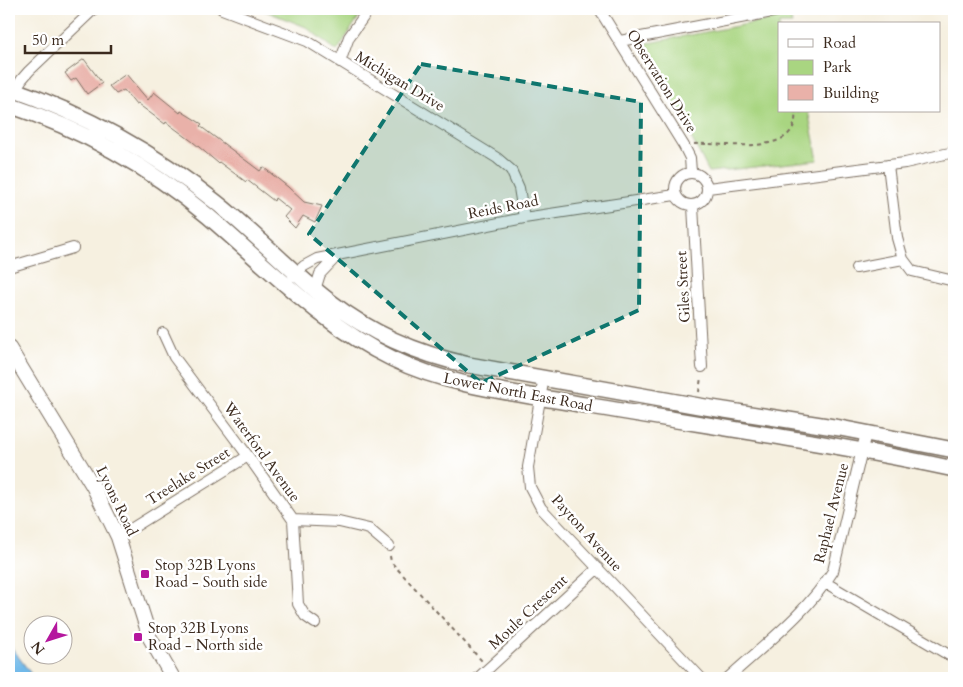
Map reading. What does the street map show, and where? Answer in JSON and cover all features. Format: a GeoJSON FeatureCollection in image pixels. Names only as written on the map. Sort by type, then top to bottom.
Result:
{"type":"FeatureCollection","features":[{"type":"Feature","properties":{"kind":"main road","name":"Lower North East Road"},"geometry":{"type":"LineString","coordinates":[[12,89],[96,125],[168,167],[230,213],[315,290],[358,321],[390,339],[412,348],[462,364],[544,377],[699,406],[866,433],[954,450]]}},
{"type":"Feature","properties":{"kind":"main road","name":"Lower North East Road"},"geometry":{"type":"LineString","coordinates":[[9,105],[50,120],[83,135],[152,174],[208,216],[285,285],[345,332],[396,360],[426,373],[457,382],[540,397],[954,468]]}},
{"type":"Feature","properties":{"kind":"street"},"geometry":{"type":"LineString","coordinates":[[12,89],[28,71],[94,9]]}},
{"type":"Feature","properties":{"kind":"street","name":"Michigan Drive"},"geometry":{"type":"LineString","coordinates":[[222,9],[307,41],[497,158],[511,170],[519,188],[524,218]]}},
{"type":"Feature","properties":{"kind":"street"},"geometry":{"type":"LineString","coordinates":[[340,62],[349,37],[369,9]]}},
{"type":"Feature","properties":{"kind":"street","name":"Observation Drive"},"geometry":{"type":"LineString","coordinates":[[599,9],[684,146],[690,158],[691,172]]}},
{"type":"Feature","properties":{"kind":"street"},"geometry":{"type":"LineString","coordinates":[[620,41],[782,9]]}},
{"type":"Feature","properties":{"kind":"street"},"geometry":{"type":"LineString","coordinates":[[708,188],[888,165],[954,152]]}},
{"type":"Feature","properties":{"kind":"street"},"geometry":{"type":"LineString","coordinates":[[888,165],[897,238],[903,259],[912,271],[954,281]]}},
{"type":"Feature","properties":{"kind":"street"},"geometry":{"type":"LineString","coordinates":[[691,172],[702,177],[708,188],[703,200],[693,206],[680,201],[676,194],[675,183],[683,174],[691,172]]}},
{"type":"Feature","properties":{"kind":"street","name":"Reids Road"},"geometry":{"type":"LineString","coordinates":[[285,285],[296,273],[317,259],[524,218],[676,194]]}},
{"type":"Feature","properties":{"kind":"street","name":"Giles Street"},"geometry":{"type":"LineString","coordinates":[[693,206],[702,367]]}},
{"type":"Feature","properties":{"kind":"street"},"geometry":{"type":"LineString","coordinates":[[9,267],[73,248]]}},
{"type":"Feature","properties":{"kind":"street"},"geometry":{"type":"LineString","coordinates":[[315,290],[320,274],[338,255]]}},
{"type":"Feature","properties":{"kind":"street"},"geometry":{"type":"LineString","coordinates":[[856,268],[903,259]]}},
{"type":"Feature","properties":{"kind":"street","name":"Waterford Avenue"},"geometry":{"type":"LineString","coordinates":[[163,334],[174,357],[293,520],[298,604],[305,616],[315,623]]}},
{"type":"Feature","properties":{"kind":"street","name":"Lyons Road"},"geometry":{"type":"LineString","coordinates":[[9,348],[93,486],[118,537],[150,638],[173,678]]}},
{"type":"Feature","properties":{"kind":"street","name":"Payton Avenue"},"geometry":{"type":"LineString","coordinates":[[544,377],[528,467],[530,487],[541,508],[701,678]]}},
{"type":"Feature","properties":{"kind":"street","name":"Raphael Avenue"},"geometry":{"type":"LineString","coordinates":[[728,678],[809,604],[826,583],[836,565],[866,433]]}},
{"type":"Feature","properties":{"kind":"street","name":"Treelake Street"},"geometry":{"type":"LineString","coordinates":[[118,537],[248,456]]}},
{"type":"Feature","properties":{"kind":"street"},"geometry":{"type":"LineString","coordinates":[[293,520],[339,522],[368,529],[389,546]]}},
{"type":"Feature","properties":{"kind":"street","name":"Moule Crescent"},"geometry":{"type":"LineString","coordinates":[[478,678],[598,568]]}},
{"type":"Feature","properties":{"kind":"street"},"geometry":{"type":"LineString","coordinates":[[826,583],[954,658]]}},
{"type":"Feature","properties":{"kind":"path"},"geometry":{"type":"LineString","coordinates":[[684,146],[712,143],[750,146],[776,142],[789,134],[796,122],[795,112]]}},
{"type":"Feature","properties":{"kind":"path"},"geometry":{"type":"LineString","coordinates":[[699,406],[702,367]]}},
{"type":"Feature","properties":{"kind":"path"},"geometry":{"type":"LineString","coordinates":[[389,546],[392,562],[490,669]]}},
{"type":"Feature","properties":{"kind":"highlighted area"},"geometry":{"type":"Polygon","coordinates":[[[421,64],[641,102],[639,310],[481,383],[309,234],[421,64]]]}},
{"type":"Feature","properties":{"kind":"green space"},"geometry":{"type":"Polygon","coordinates":[[[260,9],[364,9],[337,51],[306,27],[260,9]]]}},
{"type":"Feature","properties":{"kind":"green space"},"geometry":{"type":"Polygon","coordinates":[[[790,16],[792,22],[778,22],[778,112],[808,112],[818,160],[709,172],[643,44],[790,16]]]}},
{"type":"Feature","properties":{"kind":"water"},"geometry":{"type":"Polygon","coordinates":[[[9,644],[34,678],[9,678],[9,644]]]}},
{"type":"Feature","properties":{"kind":"building"},"geometry":{"type":"Polygon","coordinates":[[[84,59],[102,83],[87,94],[76,78],[71,81],[65,73],[84,59]]]}},
{"type":"Feature","properties":{"kind":"building"},"geometry":{"type":"Polygon","coordinates":[[[126,74],[148,100],[154,92],[180,113],[181,111],[202,124],[200,126],[260,171],[263,167],[304,202],[322,206],[315,222],[303,216],[295,228],[284,217],[290,210],[275,198],[274,201],[247,180],[246,182],[218,163],[166,122],[165,124],[138,104],[136,105],[124,90],[116,94],[109,86],[126,74]]]}},
{"type":"Feature","properties":{"kind":"place","name":"Stop 32B Lyons Road - South side"},"geometry":{"type":"Point","coordinates":[145,574]}},
{"type":"Feature","properties":{"kind":"place","name":"Stop 32B Lyons Road - North side"},"geometry":{"type":"Point","coordinates":[138,637]}}]}
